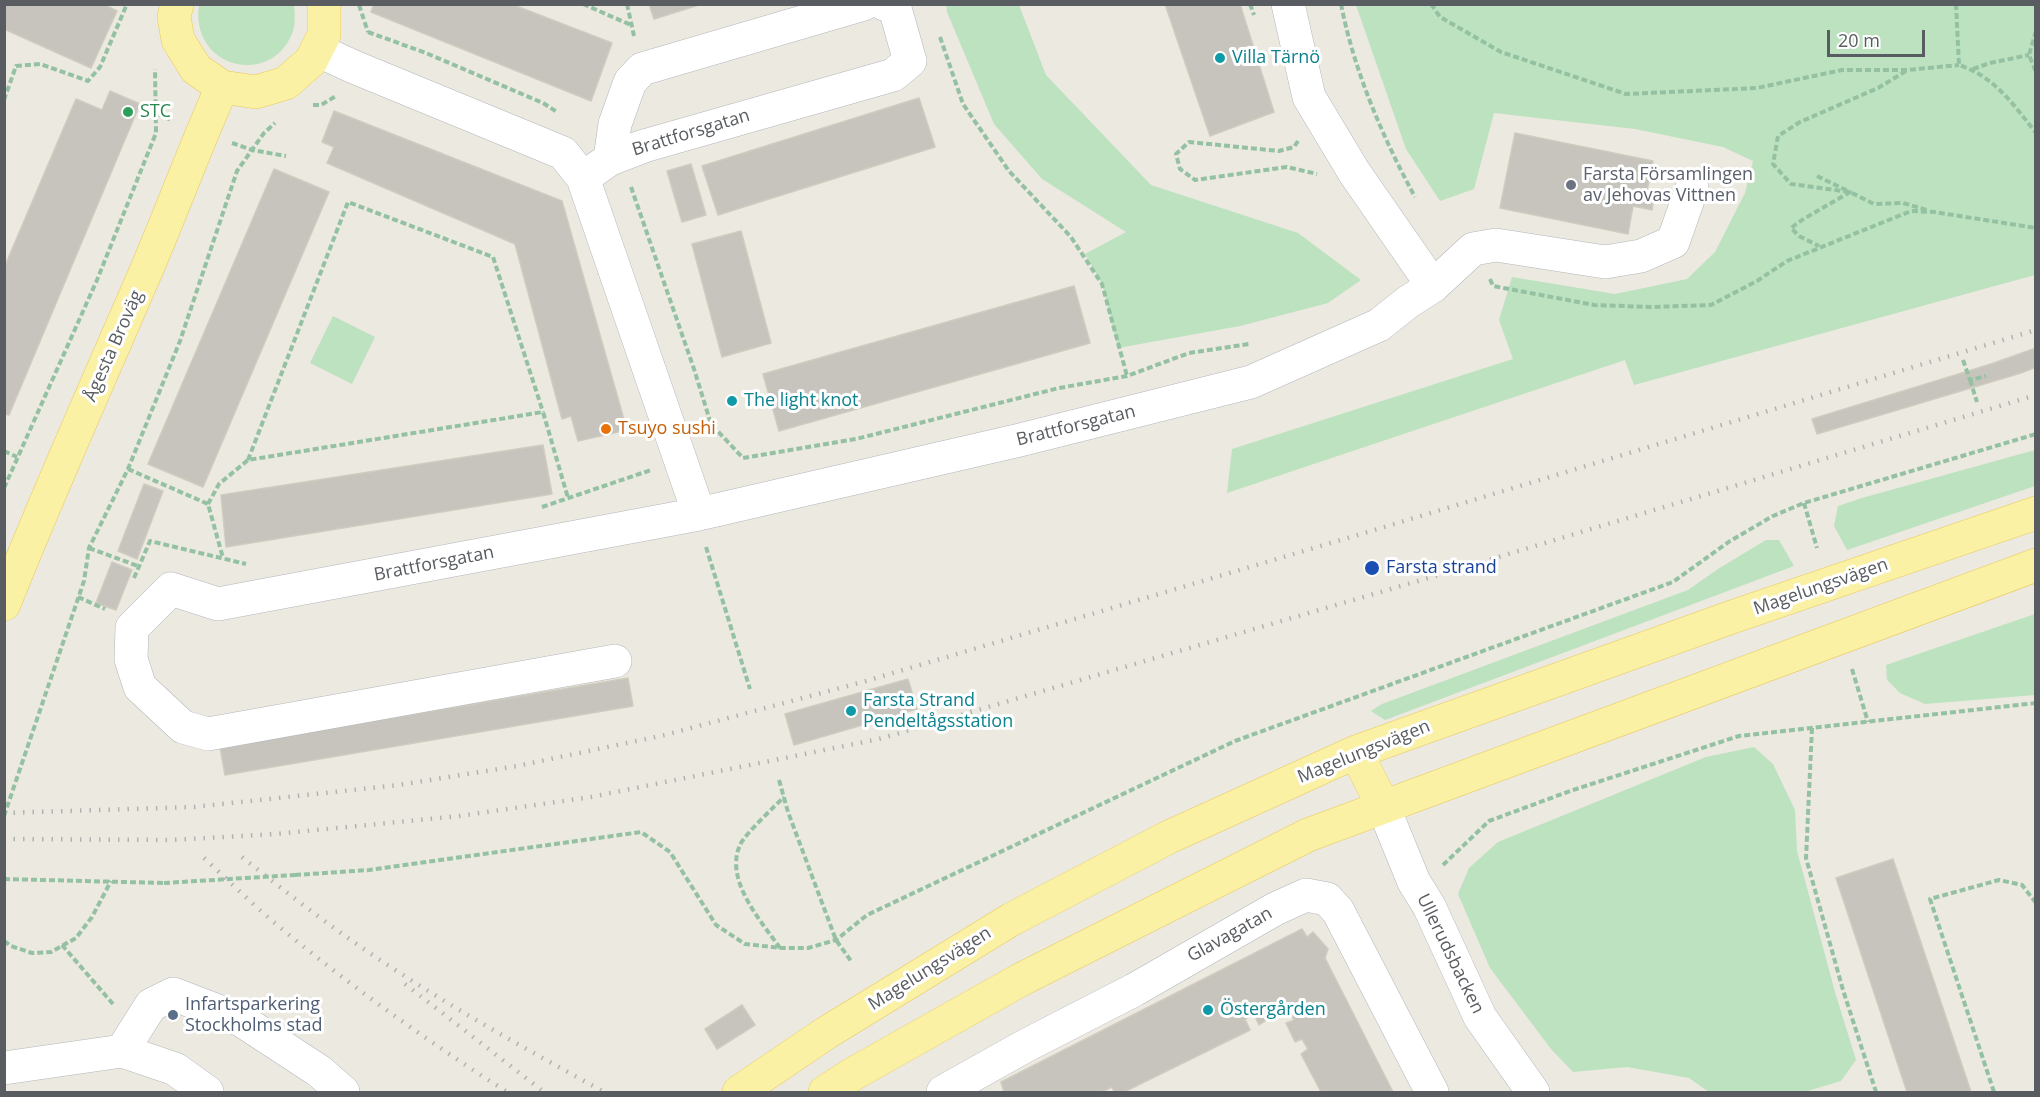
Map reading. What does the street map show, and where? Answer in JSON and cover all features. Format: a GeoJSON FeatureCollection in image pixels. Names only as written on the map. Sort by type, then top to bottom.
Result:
{"type":"FeatureCollection","features":[{"type":"Feature","properties":{"kind":"main road"},"geometry":{"type":"LineString","coordinates":[[177,4],[174,16],[178,40],[196,69],[222,87],[256,92],[286,83],[311,61],[324,35],[324,4]]}},
{"type":"Feature","properties":{"kind":"main road","name":"Ågesta Broväg"},"geometry":{"type":"LineString","coordinates":[[4,604],[41,511],[142,282],[201,132],[222,87]]}},
{"type":"Feature","properties":{"kind":"main road","name":"Magelungsvägen"},"geometry":{"type":"LineString","coordinates":[[739,1092],[826,1033],[1012,919],[1168,837],[1356,752],[1732,617],[2036,513]]}},
{"type":"Feature","properties":{"kind":"main road"},"geometry":{"type":"LineString","coordinates":[[825,1092],[1020,980],[1308,835],[2036,565]]}},
{"type":"Feature","properties":{"kind":"main road"},"geometry":{"type":"LineString","coordinates":[[1356,752],[1383,806]]}},
{"type":"Feature","properties":{"kind":"street","name":"Brattforsgatan"},"geometry":{"type":"LineString","coordinates":[[610,159],[615,124],[630,82],[642,69],[864,4]]}},
{"type":"Feature","properties":{"kind":"street","name":"Brattforsgatan"},"geometry":{"type":"LineString","coordinates":[[583,178],[610,159],[644,146],[892,75],[910,61],[894,5],[884,4]]}},
{"type":"Feature","properties":{"kind":"street"},"geometry":{"type":"LineString","coordinates":[[1288,4],[1309,97],[1354,172],[1433,286]]}},
{"type":"Feature","properties":{"kind":"street"},"geometry":{"type":"LineString","coordinates":[[317,50],[563,153],[583,178],[699,514]]}},
{"type":"Feature","properties":{"kind":"street"},"geometry":{"type":"LineString","coordinates":[[1473,249],[1496,245],[1605,262],[1641,256],[1673,242],[1692,188]]}},
{"type":"Feature","properties":{"kind":"street","name":"Brattforsgatan"},"geometry":{"type":"LineString","coordinates":[[132,628],[171,590],[219,604],[699,514],[1020,440],[1251,382],[1379,325],[1433,286],[1473,249]]}},
{"type":"Feature","properties":{"kind":"street"},"geometry":{"type":"LineString","coordinates":[[132,628],[131,659],[140,687],[183,726],[208,734],[615,661]]}},
{"type":"Feature","properties":{"kind":"street","name":"Ullerudsbacken"},"geometry":{"type":"LineString","coordinates":[[1383,806],[1414,882],[1429,906],[1480,1017],[1533,1092]]}},
{"type":"Feature","properties":{"kind":"street","name":"Glavagatan"},"geometry":{"type":"LineString","coordinates":[[943,1092],[1025,1046],[1134,990],[1275,909],[1306,895],[1327,898],[1338,911],[1432,1092]]}},
{"type":"Feature","properties":{"kind":"street"},"geometry":{"type":"LineString","coordinates":[[122,1051],[151,1005],[173,994],[241,1020],[319,1071],[343,1092]]}},
{"type":"Feature","properties":{"kind":"street"},"geometry":{"type":"LineString","coordinates":[[4,1068],[122,1051],[175,1070],[207,1092]]}},
{"type":"Feature","properties":{"kind":"path"},"geometry":{"type":"LineString","coordinates":[[4,100],[16,66],[40,64],[88,81],[100,67],[127,4]]}},
{"type":"Feature","properties":{"kind":"path"},"geometry":{"type":"LineString","coordinates":[[583,4],[632,25]]}},
{"type":"Feature","properties":{"kind":"path"},"geometry":{"type":"LineString","coordinates":[[1250,4],[1254,15]]}},
{"type":"Feature","properties":{"kind":"path"},"geometry":{"type":"LineString","coordinates":[[1341,4],[1347,36],[1389,150],[1420,207]]}},
{"type":"Feature","properties":{"kind":"path"},"geometry":{"type":"LineString","coordinates":[[1431,4],[1440,17],[1501,52],[1626,94],[1757,88],[1842,70],[1907,70],[1959,65],[1973,69],[2004,93],[2036,133]]}},
{"type":"Feature","properties":{"kind":"path"},"geometry":{"type":"LineString","coordinates":[[1956,4],[1959,65]]}},
{"type":"Feature","properties":{"kind":"path"},"geometry":{"type":"LineString","coordinates":[[937,27],[963,104],[1009,171],[1071,237],[1102,284],[1127,376]]}},
{"type":"Feature","properties":{"kind":"path"},"geometry":{"type":"LineString","coordinates":[[2036,31],[2029,55],[2036,72]]}},
{"type":"Feature","properties":{"kind":"path"},"geometry":{"type":"LineString","coordinates":[[368,32],[426,53],[543,103],[559,113]]}},
{"type":"Feature","properties":{"kind":"path"},"geometry":{"type":"LineString","coordinates":[[1973,69],[2029,55]]}},
{"type":"Feature","properties":{"kind":"path"},"geometry":{"type":"LineString","coordinates":[[4,488],[97,280],[156,132],[155,60]]}},
{"type":"Feature","properties":{"kind":"path"},"geometry":{"type":"LineString","coordinates":[[1850,192],[1791,183],[1773,164],[1778,136],[1800,122],[1878,88],[1907,70]]}},
{"type":"Feature","properties":{"kind":"path"},"geometry":{"type":"LineString","coordinates":[[1301,135],[1294,147],[1279,151],[1188,142],[1176,154],[1180,169],[1195,180],[1287,167],[1317,174],[1324,180]]}},
{"type":"Feature","properties":{"kind":"path"},"geometry":{"type":"LineString","coordinates":[[610,159],[629,181],[711,424],[743,458],[856,440],[1059,388],[1127,376],[1189,352],[1257,343]]}},
{"type":"Feature","properties":{"kind":"path"},"geometry":{"type":"LineString","coordinates":[[4,816],[84,581],[89,548],[128,469],[180,341],[237,171]]}},
{"type":"Feature","properties":{"kind":"path"},"geometry":{"type":"LineString","coordinates":[[1816,176],[1874,204],[1903,203],[1934,212]]}},
{"type":"Feature","properties":{"kind":"path"},"geometry":{"type":"LineString","coordinates":[[1820,247],[1799,236],[1791,228],[1850,192]]}},
{"type":"Feature","properties":{"kind":"path"},"geometry":{"type":"LineString","coordinates":[[223,558],[208,504],[219,484],[248,460],[348,202],[493,257],[568,498]]}},
{"type":"Feature","properties":{"kind":"path"},"geometry":{"type":"LineString","coordinates":[[1473,249],[1486,263],[1493,286],[1594,305],[1651,307],[1711,305],[1757,281],[1787,261],[1911,211],[1934,212],[2036,228]]}},
{"type":"Feature","properties":{"kind":"path"},"geometry":{"type":"LineString","coordinates":[[1964,360],[1977,402]]}},
{"type":"Feature","properties":{"kind":"path"},"geometry":{"type":"LineString","coordinates":[[1970,380],[1986,376]]}},
{"type":"Feature","properties":{"kind":"path"},"geometry":{"type":"LineString","coordinates":[[248,460],[543,412]]}},
{"type":"Feature","properties":{"kind":"path"},"geometry":{"type":"LineString","coordinates":[[4,879],[164,883],[369,870],[641,832],[670,852],[716,925],[744,944],[808,948],[836,940],[867,915],[1235,741],[1673,582],[1730,541],[1764,521],[1804,503],[2036,434]]}},
{"type":"Feature","properties":{"kind":"path"},"geometry":{"type":"LineString","coordinates":[[4,451],[17,457]]}},
{"type":"Feature","properties":{"kind":"path"},"geometry":{"type":"LineString","coordinates":[[541,507],[658,468]]}},
{"type":"Feature","properties":{"kind":"path"},"geometry":{"type":"LineString","coordinates":[[128,469],[208,504]]}},
{"type":"Feature","properties":{"kind":"path"},"geometry":{"type":"LineString","coordinates":[[1804,503],[1817,548]]}},
{"type":"Feature","properties":{"kind":"path"},"geometry":{"type":"LineString","coordinates":[[699,514],[705,543],[750,689]]}},
{"type":"Feature","properties":{"kind":"path"},"geometry":{"type":"LineString","coordinates":[[131,586],[150,540],[249,565]]}},
{"type":"Feature","properties":{"kind":"path"},"geometry":{"type":"LineString","coordinates":[[89,548],[138,566]]}},
{"type":"Feature","properties":{"kind":"path"},"geometry":{"type":"LineString","coordinates":[[78,597],[120,616],[132,628]]}},
{"type":"Feature","properties":{"kind":"path"},"geometry":{"type":"LineString","coordinates":[[1852,669],[1868,722]]}},
{"type":"Feature","properties":{"kind":"path"},"geometry":{"type":"LineString","coordinates":[[1414,882],[1439,870],[1489,821],[1569,791],[1739,736],[2036,703]]}},
{"type":"Feature","properties":{"kind":"path"},"geometry":{"type":"LineString","coordinates":[[1812,728],[1806,858],[1843,990],[1876,1092]]}},
{"type":"Feature","properties":{"kind":"path"},"geometry":{"type":"LineString","coordinates":[[778,780],[836,940],[851,961]]}},
{"type":"Feature","properties":{"kind":"path"},"geometry":{"type":"LineString","coordinates":[[781,948],[762,923],[739,885],[735,866],[740,844],[784,797]]}},
{"type":"Feature","properties":{"kind":"path"},"geometry":{"type":"LineString","coordinates":[[1994,1092],[1930,899],[1999,879],[2022,885],[2036,903]]}},
{"type":"Feature","properties":{"kind":"path"},"geometry":{"type":"LineString","coordinates":[[4,941],[11,946],[32,953],[51,952],[75,938],[92,917],[111,881]]}},
{"type":"Feature","properties":{"kind":"path"},"geometry":{"type":"LineString","coordinates":[[62,945],[107,997]]}},
{"type":"Feature","properties":{"kind":"green space"},"geometry":{"type":"Polygon","coordinates":[[[199,5],[294,5],[293,32],[280,52],[266,61],[249,65],[233,63],[218,56],[206,43],[199,26],[199,5]]]}},
{"type":"Feature","properties":{"kind":"green space"},"geometry":{"type":"Polygon","coordinates":[[[946,5],[1019,5],[1046,75],[1151,185],[1298,233],[1361,280],[1328,303],[1240,326],[1118,348],[1102,284],[1085,254],[1126,232],[1042,179],[994,124],[946,5]]]}},
{"type":"Feature","properties":{"kind":"green space"},"geometry":{"type":"Polygon","coordinates":[[[1356,5],[2035,5],[2035,275],[1634,385],[1625,360],[1227,493],[1232,449],[1513,359],[1499,320],[1512,277],[1615,294],[1687,279],[1715,252],[1745,193],[1753,161],[1723,147],[1635,129],[1494,113],[1474,189],[1440,201],[1406,149],[1356,5]]]}},
{"type":"Feature","properties":{"kind":"green space"},"geometry":{"type":"Polygon","coordinates":[[[333,316],[375,337],[352,384],[310,363],[333,316]]]}},
{"type":"Feature","properties":{"kind":"green space"},"geometry":{"type":"Polygon","coordinates":[[[2035,450],[2035,486],[1847,550],[1834,526],[1838,506],[2035,450]]]}},
{"type":"Feature","properties":{"kind":"green space"},"geometry":{"type":"Polygon","coordinates":[[[1766,540],[1779,540],[1794,566],[1385,720],[1371,711],[1382,704],[1688,590],[1766,540]]]}},
{"type":"Feature","properties":{"kind":"green space"},"geometry":{"type":"Polygon","coordinates":[[[2035,614],[2035,695],[1925,704],[1900,693],[1887,680],[1886,665],[2035,614]]]}},
{"type":"Feature","properties":{"kind":"green space"},"geometry":{"type":"Polygon","coordinates":[[[1754,747],[1773,764],[1795,810],[1797,851],[1856,1060],[1841,1081],[1804,1092],[1709,1092],[1689,1078],[1627,1067],[1573,1072],[1551,1049],[1490,968],[1458,894],[1469,868],[1498,842],[1706,757],[1754,747]]]}},
{"type":"Feature","properties":{"kind":"building"},"geometry":{"type":"Polygon","coordinates":[[[4,4],[103,4],[117,11],[91,68],[4,29],[4,4]]]}},
{"type":"Feature","properties":{"kind":"building"},"geometry":{"type":"Polygon","coordinates":[[[374,4],[511,4],[612,43],[591,101],[371,12],[374,4]]]}},
{"type":"Feature","properties":{"kind":"building"},"geometry":{"type":"Polygon","coordinates":[[[649,4],[702,4],[654,19],[649,4]]]}},
{"type":"Feature","properties":{"kind":"building","name":"Villa Tärnö"},"geometry":{"type":"Polygon","coordinates":[[[1165,4],[1240,4],[1274,112],[1210,136],[1165,4]]]}},
{"type":"Feature","properties":{"kind":"building"},"geometry":{"type":"Polygon","coordinates":[[[110,91],[140,104],[9,415],[4,414],[4,268],[76,99],[102,110],[110,91]]]}},
{"type":"Feature","properties":{"kind":"building"},"geometry":{"type":"Polygon","coordinates":[[[919,98],[935,147],[718,215],[702,166],[919,98]]]}},
{"type":"Feature","properties":{"kind":"building"},"geometry":{"type":"Polygon","coordinates":[[[334,111],[562,201],[627,430],[578,441],[571,416],[562,419],[515,244],[327,163],[334,147],[322,142],[334,111]]]}},
{"type":"Feature","properties":{"kind":"building"},"geometry":{"type":"Polygon","coordinates":[[[1515,133],[1653,161],[1646,196],[1654,198],[1652,210],[1633,206],[1628,234],[1500,208],[1515,133]]]}},
{"type":"Feature","properties":{"kind":"building"},"geometry":{"type":"Polygon","coordinates":[[[691,164],[706,215],[682,222],[667,171],[691,164]]]}},
{"type":"Feature","properties":{"kind":"building"},"geometry":{"type":"Polygon","coordinates":[[[274,169],[329,192],[203,487],[148,464],[274,169]]]}},
{"type":"Feature","properties":{"kind":"building"},"geometry":{"type":"Polygon","coordinates":[[[741,231],[771,343],[722,357],[692,244],[741,231]]]}},
{"type":"Feature","properties":{"kind":"building"},"geometry":{"type":"Polygon","coordinates":[[[1074,286],[1090,343],[779,431],[763,374],[1074,286]]]}},
{"type":"Feature","properties":{"kind":"building"},"geometry":{"type":"Polygon","coordinates":[[[2036,348],[2036,367],[2021,373],[1817,434],[1812,419],[2036,348]]]}},
{"type":"Feature","properties":{"kind":"building"},"geometry":{"type":"Polygon","coordinates":[[[543,445],[552,494],[226,547],[221,495],[543,445]]]}},
{"type":"Feature","properties":{"kind":"building"},"geometry":{"type":"Polygon","coordinates":[[[144,484],[163,491],[137,559],[118,551],[144,484]]]}},
{"type":"Feature","properties":{"kind":"building"},"geometry":{"type":"Polygon","coordinates":[[[112,562],[132,570],[116,610],[96,603],[112,562]]]}},
{"type":"Feature","properties":{"kind":"building"},"geometry":{"type":"Polygon","coordinates":[[[628,678],[633,706],[225,775],[220,747],[628,678]]]}},
{"type":"Feature","properties":{"kind":"building","name":"Farsta Strand Pendeltågsstation"},"geometry":{"type":"Polygon","coordinates":[[[908,679],[917,709],[794,745],[785,714],[908,679]]]}},
{"type":"Feature","properties":{"kind":"building"},"geometry":{"type":"Polygon","coordinates":[[[1893,859],[1971,1092],[1907,1092],[1836,878],[1893,859]]]}},
{"type":"Feature","properties":{"kind":"building","name":"Östergården"},"geometry":{"type":"Polygon","coordinates":[[[1302,929],[1307,937],[1313,932],[1328,949],[1325,958],[1393,1092],[1321,1092],[1301,1054],[1308,1049],[1302,1039],[1295,1042],[1286,1023],[1294,1020],[1283,1000],[1270,1006],[1274,1015],[1259,1025],[1254,1014],[1245,1019],[1250,1030],[1124,1092],[1114,1092],[1112,1087],[1102,1092],[1004,1092],[1001,1082],[1302,929]]]}},
{"type":"Feature","properties":{"kind":"building"},"geometry":{"type":"Polygon","coordinates":[[[742,1005],[755,1025],[717,1049],[705,1029],[742,1005]]]}},
{"type":"Feature","properties":{"kind":"railway"},"geometry":{"type":"LineString","coordinates":[[4,813],[194,807],[399,785],[517,766],[665,735],[866,681],[2036,330]]}},
{"type":"Feature","properties":{"kind":"railway"},"geometry":{"type":"LineString","coordinates":[[4,839],[171,840],[276,834],[459,816],[591,797],[879,739],[1442,574],[2036,395]]}},
{"type":"Feature","properties":{"kind":"railway"},"geometry":{"type":"LineString","coordinates":[[242,857],[280,888],[400,973],[475,1020],[604,1092]]}},
{"type":"Feature","properties":{"kind":"railway"},"geometry":{"type":"LineString","coordinates":[[204,858],[272,921],[336,972],[420,1034],[507,1092]]}},
{"type":"Feature","properties":{"kind":"railway"},"geometry":{"type":"LineString","coordinates":[[405,984],[544,1092]]}},
{"type":"Feature","properties":{"kind":"place","name":"Villa Tärnö"},"geometry":{"type":"Point","coordinates":[1220,58]}},
{"type":"Feature","properties":{"kind":"place","name":"STC"},"geometry":{"type":"Point","coordinates":[128,112]}},
{"type":"Feature","properties":{"kind":"place","name":"Farsta Församlingen av Jehovas Vittnen"},"geometry":{"type":"Point","coordinates":[1571,185]}},
{"type":"Feature","properties":{"kind":"place","name":"The light knot"},"geometry":{"type":"Point","coordinates":[732,401]}},
{"type":"Feature","properties":{"kind":"place","name":"Tsuyo sushi"},"geometry":{"type":"Point","coordinates":[606,429]}},
{"type":"Feature","properties":{"kind":"place","name":"Farsta strand"},"geometry":{"type":"Point","coordinates":[1372,568]}},
{"type":"Feature","properties":{"kind":"place","name":"Farsta Strand Pendeltågsstation"},"geometry":{"type":"Point","coordinates":[851,711]}},
{"type":"Feature","properties":{"kind":"place","name":"Östergården"},"geometry":{"type":"Point","coordinates":[1208,1010]}},
{"type":"Feature","properties":{"kind":"place","name":"Infartsparkering Stockholms stad"},"geometry":{"type":"Point","coordinates":[173,1015]}}]}
